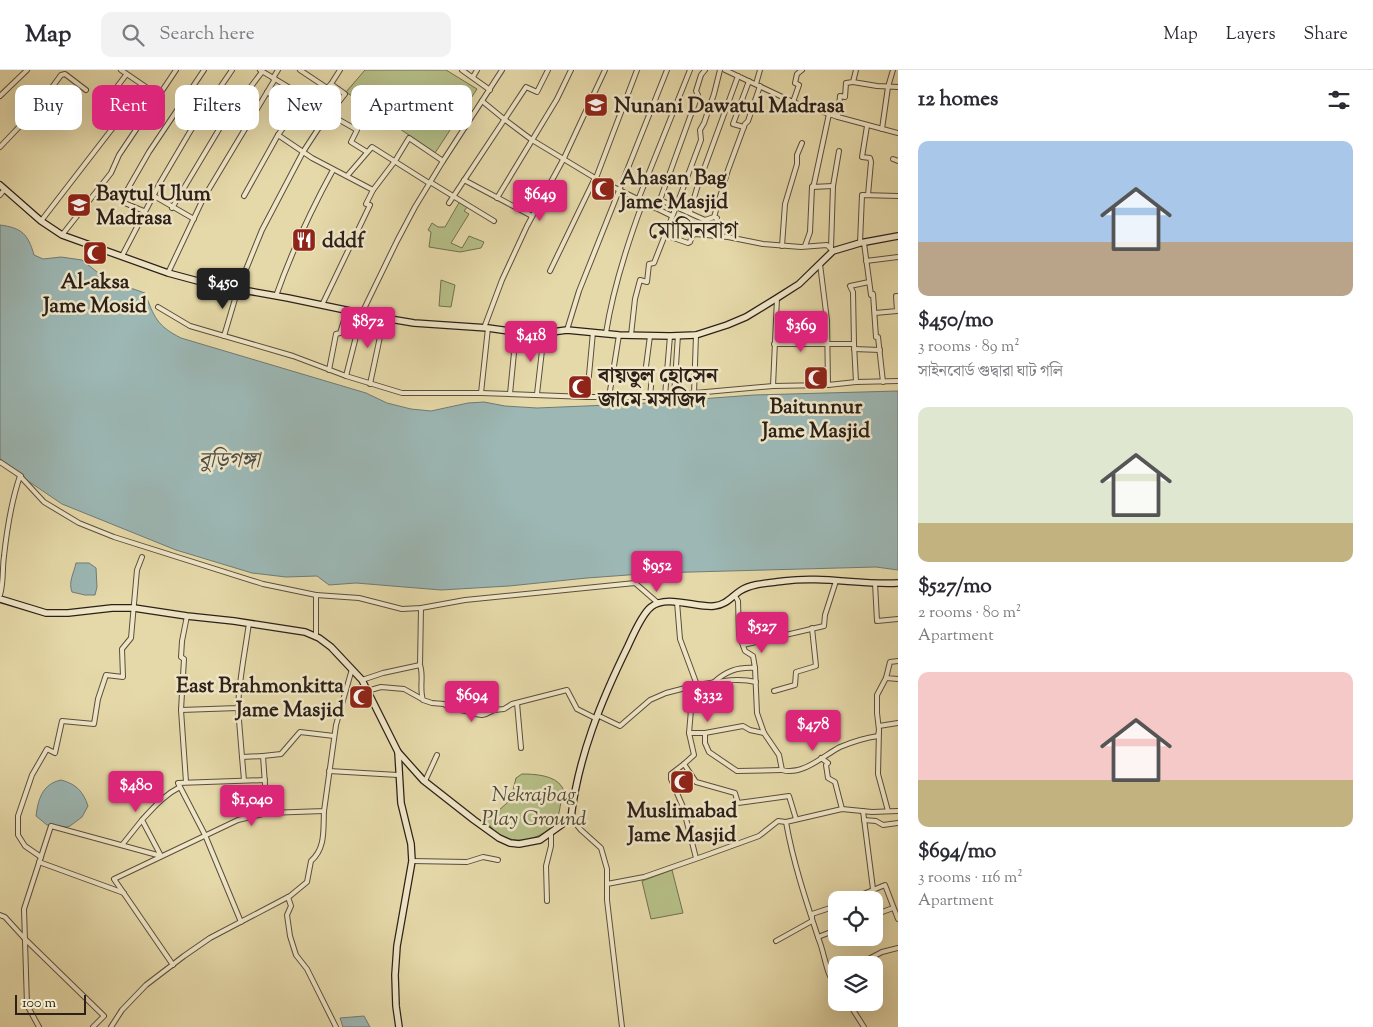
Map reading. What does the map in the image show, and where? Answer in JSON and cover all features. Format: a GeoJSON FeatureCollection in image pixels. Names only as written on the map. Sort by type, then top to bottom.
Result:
{"type":"FeatureCollection","features":[{"type":"Feature","properties":{"kind":"street"},"geometry":{"type":"LineString","coordinates":[[0,96],[27,70]]}},
{"type":"Feature","properties":{"kind":"street"},"geometry":{"type":"LineString","coordinates":[[121,70],[142,85]]}},
{"type":"Feature","properties":{"kind":"street"},"geometry":{"type":"LineString","coordinates":[[165,87],[176,70]]}},
{"type":"Feature","properties":{"kind":"street"},"geometry":{"type":"LineString","coordinates":[[144,211],[122,202],[122,199],[149,152],[204,70]]}},
{"type":"Feature","properties":{"kind":"street"},"geometry":{"type":"LineString","coordinates":[[222,85],[232,70]]}},
{"type":"Feature","properties":{"kind":"street"},"geometry":{"type":"LineString","coordinates":[[168,273],[203,199],[267,92],[278,70]]}},
{"type":"Feature","properties":{"kind":"street"},"geometry":{"type":"LineString","coordinates":[[300,70],[322,85]]}},
{"type":"Feature","properties":{"kind":"street"},"geometry":{"type":"LineString","coordinates":[[331,84],[340,70]]}},
{"type":"Feature","properties":{"kind":"street"},"geometry":{"type":"LineString","coordinates":[[462,70],[490,90]]}},
{"type":"Feature","properties":{"kind":"street"},"geometry":{"type":"LineString","coordinates":[[473,77],[477,70]]}},
{"type":"Feature","properties":{"kind":"street"},"geometry":{"type":"LineString","coordinates":[[346,376],[362,314],[397,241],[430,182],[502,70]]}},
{"type":"Feature","properties":{"kind":"street"},"geometry":{"type":"LineString","coordinates":[[449,203],[526,87],[537,92],[548,70]]}},
{"type":"Feature","properties":{"kind":"street"},"geometry":{"type":"LineString","coordinates":[[497,198],[557,99],[571,70]]}},
{"type":"Feature","properties":{"kind":"street"},"geometry":{"type":"LineString","coordinates":[[481,393],[486,328],[502,280],[532,216],[564,158],[605,70]]}},
{"type":"Feature","properties":{"kind":"street"},"geometry":{"type":"LineString","coordinates":[[550,271],[596,178],[637,70]]}},
{"type":"Feature","properties":{"kind":"street"},"geometry":{"type":"LineString","coordinates":[[568,330],[579,290],[667,70]]}},
{"type":"Feature","properties":{"kind":"street"},"geometry":{"type":"LineString","coordinates":[[638,200],[690,70]]}},
{"type":"Feature","properties":{"kind":"street"},"geometry":{"type":"LineString","coordinates":[[654,208],[660,200],[692,116],[698,95],[696,91],[701,75],[705,70]]}},
{"type":"Feature","properties":{"kind":"street"},"geometry":{"type":"LineString","coordinates":[[631,335],[635,299],[640,280],[647,282],[649,264],[654,263],[676,207],[701,140],[700,130],[704,123],[720,70]]}},
{"type":"Feature","properties":{"kind":"street"},"geometry":{"type":"LineString","coordinates":[[725,70],[793,102],[868,126],[898,133]]}},
{"type":"Feature","properties":{"kind":"street"},"geometry":{"type":"LineString","coordinates":[[714,217],[728,170],[748,121],[760,70]]}},
{"type":"Feature","properties":{"kind":"street"},"geometry":{"type":"LineString","coordinates":[[793,102],[799,85],[796,82],[798,74],[802,70]]}},
{"type":"Feature","properties":{"kind":"street"},"geometry":{"type":"LineString","coordinates":[[853,82],[856,70]]}},
{"type":"Feature","properties":{"kind":"street"},"geometry":{"type":"LineString","coordinates":[[882,129],[888,87],[893,70]]}},
{"type":"Feature","properties":{"kind":"street"},"geometry":{"type":"LineString","coordinates":[[251,85],[261,71],[285,85]]}},
{"type":"Feature","properties":{"kind":"street"},"geometry":{"type":"LineString","coordinates":[[0,146],[37,108],[61,75],[66,74],[86,90]]}},
{"type":"Feature","properties":{"kind":"street"},"geometry":{"type":"LineString","coordinates":[[41,221],[114,123],[100,109],[126,74]]}},
{"type":"Feature","properties":{"kind":"street"},"geometry":{"type":"LineString","coordinates":[[690,212],[696,188],[738,76]]}},
{"type":"Feature","properties":{"kind":"street"},"geometry":{"type":"LineString","coordinates":[[744,127],[733,124],[749,81]]}},
{"type":"Feature","properties":{"kind":"street"},"geometry":{"type":"LineString","coordinates":[[838,117],[840,96],[845,97],[846,82],[898,87]]}},
{"type":"Feature","properties":{"kind":"street"},"geometry":{"type":"LineString","coordinates":[[482,102],[532,140],[596,178],[672,216]]}},
{"type":"Feature","properties":{"kind":"street"},"geometry":{"type":"LineString","coordinates":[[805,246],[810,232],[812,186],[829,114]]}},
{"type":"Feature","properties":{"kind":"street"},"geometry":{"type":"LineString","coordinates":[[341,120],[357,130],[351,142],[367,152]]}},
{"type":"Feature","properties":{"kind":"street"},"geometry":{"type":"LineString","coordinates":[[868,126],[862,157],[870,158],[871,162],[868,195]]}},
{"type":"Feature","properties":{"kind":"street"},"geometry":{"type":"LineString","coordinates":[[62,235],[111,173],[137,130]]}},
{"type":"Feature","properties":{"kind":"street"},"geometry":{"type":"LineString","coordinates":[[122,256],[144,211],[192,130]]}},
{"type":"Feature","properties":{"kind":"street"},"geometry":{"type":"LineString","coordinates":[[172,208],[219,130]]}},
{"type":"Feature","properties":{"kind":"street"},"geometry":{"type":"LineString","coordinates":[[244,196],[282,130]]}},
{"type":"Feature","properties":{"kind":"street"},"geometry":{"type":"LineString","coordinates":[[224,336],[238,289],[262,230],[303,152],[317,130]]}},
{"type":"Feature","properties":{"kind":"street"},"geometry":{"type":"LineString","coordinates":[[278,135],[312,158],[373,190]]}},
{"type":"Feature","properties":{"kind":"street"},"geometry":{"type":"LineString","coordinates":[[322,306],[335,274],[370,205],[366,204],[373,190],[410,138],[443,161]]}},
{"type":"Feature","properties":{"kind":"street"},"geometry":{"type":"LineString","coordinates":[[782,246],[785,204],[797,164],[797,155],[802,143]]}},
{"type":"Feature","properties":{"kind":"street"},"geometry":{"type":"LineString","coordinates":[[347,176],[372,147],[494,221]]}},
{"type":"Feature","properties":{"kind":"street"},"geometry":{"type":"LineString","coordinates":[[832,249],[833,186],[839,151]]}},
{"type":"Feature","properties":{"kind":"street"},"geometry":{"type":"LineString","coordinates":[[276,296],[307,220],[334,170]]}},
{"type":"Feature","properties":{"kind":"street"},"geometry":{"type":"LineString","coordinates":[[462,185],[497,198],[532,216]]}},
{"type":"Feature","properties":{"kind":"street"},"geometry":{"type":"LineString","coordinates":[[812,186],[833,186]]}},
{"type":"Feature","properties":{"kind":"street"},"geometry":{"type":"LineString","coordinates":[[1,190],[62,235],[168,273],[209,284],[384,318],[414,323],[516,332],[544,333],[568,330],[619,335],[696,335],[746,317],[777,298],[799,284],[832,249],[898,236]]}},
{"type":"Feature","properties":{"kind":"street"},"geometry":{"type":"LineString","coordinates":[[883,382],[878,337],[876,337],[873,294],[871,295],[862,243],[862,195],[898,196]]}},
{"type":"Feature","properties":{"kind":"street"},"geometry":{"type":"LineString","coordinates":[[154,196],[194,219]]}},
{"type":"Feature","properties":{"kind":"street"},"geometry":{"type":"LineString","coordinates":[[660,200],[705,220],[714,217]]}},
{"type":"Feature","properties":{"kind":"street"},"geometry":{"type":"LineString","coordinates":[[606,333],[609,311],[625,251],[643,202]]}},
{"type":"Feature","properties":{"kind":"street"},"geometry":{"type":"LineString","coordinates":[[122,216],[139,222]]}},
{"type":"Feature","properties":{"kind":"street"},"geometry":{"type":"LineString","coordinates":[[714,217],[717,218],[714,236]]}},
{"type":"Feature","properties":{"kind":"street"},"geometry":{"type":"LineString","coordinates":[[665,235],[688,243],[695,234],[728,236],[782,246],[827,245],[832,249]]}},
{"type":"Feature","properties":{"kind":"street"},"geometry":{"type":"LineString","coordinates":[[866,261],[898,257]]}},
{"type":"Feature","properties":{"kind":"street"},"geometry":{"type":"LineString","coordinates":[[820,262],[827,310],[828,385]]}},
{"type":"Feature","properties":{"kind":"street"},"geometry":{"type":"LineString","coordinates":[[856,382],[853,292],[850,286],[869,282]]}},
{"type":"Feature","properties":{"kind":"street"},"geometry":{"type":"LineString","coordinates":[[875,313],[897,311],[896,296],[898,296]]}},
{"type":"Feature","properties":{"kind":"street"},"geometry":{"type":"LineString","coordinates":[[773,386],[777,298]]}},
{"type":"Feature","properties":{"kind":"street"},"geometry":{"type":"LineString","coordinates":[[158,307],[190,326],[293,356],[346,376],[402,393],[650,397],[773,386],[898,381]]}},
{"type":"Feature","properties":{"kind":"street"},"geometry":{"type":"LineString","coordinates":[[329,370],[336,334],[340,333],[347,311]]}},
{"type":"Feature","properties":{"kind":"street"},"geometry":{"type":"LineString","coordinates":[[370,384],[384,318]]}},
{"type":"Feature","properties":{"kind":"street"},"geometry":{"type":"LineString","coordinates":[[510,394],[516,332]]}},
{"type":"Feature","properties":{"kind":"street"},"geometry":{"type":"LineString","coordinates":[[587,397],[593,332]]}},
{"type":"Feature","properties":{"kind":"street"},"geometry":{"type":"LineString","coordinates":[[538,394],[544,333]]}},
{"type":"Feature","properties":{"kind":"street"},"geometry":{"type":"LineString","coordinates":[[609,397],[619,335]]}},
{"type":"Feature","properties":{"kind":"street"},"geometry":{"type":"LineString","coordinates":[[674,396],[678,335]]}},
{"type":"Feature","properties":{"kind":"street"},"geometry":{"type":"LineString","coordinates":[[694,394],[696,335]]}},
{"type":"Feature","properties":{"kind":"street"},"geometry":{"type":"LineString","coordinates":[[650,336],[645,374],[652,374],[650,397]]}},
{"type":"Feature","properties":{"kind":"street"},"geometry":{"type":"LineString","coordinates":[[665,396],[670,336]]}},
{"type":"Feature","properties":{"kind":"street"},"geometry":{"type":"LineString","coordinates":[[774,344],[854,344]]}},
{"type":"Feature","properties":{"kind":"street"},"geometry":{"type":"LineString","coordinates":[[854,349],[880,350]]}},
{"type":"Feature","properties":{"kind":"street"},"geometry":{"type":"LineString","coordinates":[[0,462],[29,482]]}},
{"type":"Feature","properties":{"kind":"street"},"geometry":{"type":"LineString","coordinates":[[0,594],[4,582],[3,560],[10,509],[20,476],[44,502],[88,526],[114,537],[263,584],[316,595],[358,598],[402,609],[421,608],[465,600],[635,584],[658,603]]}},
{"type":"Feature","properties":{"kind":"street"},"geometry":{"type":"LineString","coordinates":[[41,857],[25,846],[18,835],[18,816],[32,775],[47,749],[55,753],[62,722],[94,724],[98,698],[106,675],[123,676],[122,649],[130,638],[136,575],[142,557]]}},
{"type":"Feature","properties":{"kind":"street"},"geometry":{"type":"LineString","coordinates":[[0,598],[39,612],[51,614],[112,608],[134,608],[249,623],[305,632],[316,637],[331,647],[362,680],[398,752],[425,781],[474,820],[510,843],[519,844],[540,840],[571,818],[573,800],[596,716],[606,690],[637,628],[651,607],[658,603],[677,602],[717,606],[723,604],[740,591],[751,587],[785,581],[836,580],[898,583]]}},
{"type":"Feature","properties":{"kind":"street"},"geometry":{"type":"LineString","coordinates":[[743,645],[824,626],[825,615],[836,580]]}},
{"type":"Feature","properties":{"kind":"street"},"geometry":{"type":"LineString","coordinates":[[874,583],[877,621],[898,619]]}},
{"type":"Feature","properties":{"kind":"street"},"geometry":{"type":"LineString","coordinates":[[316,595],[316,637]]}},
{"type":"Feature","properties":{"kind":"street"},"geometry":{"type":"LineString","coordinates":[[735,596],[738,600],[739,635],[746,653],[753,656],[756,682],[756,713],[764,733],[780,755],[782,770]]}},
{"type":"Feature","properties":{"kind":"street"},"geometry":{"type":"LineString","coordinates":[[677,602],[680,639],[697,686],[698,701],[692,710],[690,733],[694,755],[671,774],[671,779],[683,807],[696,858]]}},
{"type":"Feature","properties":{"kind":"street"},"geometry":{"type":"LineString","coordinates":[[421,608],[420,665],[423,700]]}},
{"type":"Feature","properties":{"kind":"street"},"geometry":{"type":"LineString","coordinates":[[186,782],[181,710],[184,659],[181,657],[187,616]]}},
{"type":"Feature","properties":{"kind":"street"},"geometry":{"type":"LineString","coordinates":[[244,780],[238,708],[239,681],[249,623]]}},
{"type":"Feature","properties":{"kind":"street"},"geometry":{"type":"LineString","coordinates":[[774,691],[796,685],[796,672],[816,666],[812,628]]}},
{"type":"Feature","properties":{"kind":"street"},"geometry":{"type":"LineString","coordinates":[[888,811],[878,774],[879,728],[877,694],[886,678],[890,662],[898,661]]}},
{"type":"Feature","properties":{"kind":"street"},"geometry":{"type":"LineString","coordinates":[[362,680],[383,673],[420,665]]}},
{"type":"Feature","properties":{"kind":"street"},"geometry":{"type":"LineString","coordinates":[[110,1027],[122,1010],[146,985],[172,965],[210,938],[288,897],[307,882],[311,861],[317,856],[323,842],[324,811],[334,736],[352,668]]}},
{"type":"Feature","properties":{"kind":"street"},"geometry":{"type":"LineString","coordinates":[[713,683],[723,674],[736,668],[755,668]]}},
{"type":"Feature","properties":{"kind":"street"},"geometry":{"type":"LineString","coordinates":[[886,678],[898,679]]}},
{"type":"Feature","properties":{"kind":"street"},"geometry":{"type":"LineString","coordinates":[[368,691],[381,687],[404,689],[423,700],[444,704],[449,708],[477,715],[567,690],[577,709],[620,726],[650,700],[666,693],[713,683],[746,680],[756,682]]}},
{"type":"Feature","properties":{"kind":"street"},"geometry":{"type":"LineString","coordinates":[[517,703],[521,748]]}},
{"type":"Feature","properties":{"kind":"street"},"geometry":{"type":"LineString","coordinates":[[181,710],[238,708]]}},
{"type":"Feature","properties":{"kind":"street"},"geometry":{"type":"LineString","coordinates":[[879,728],[898,723]]}},
{"type":"Feature","properties":{"kind":"street"},"geometry":{"type":"LineString","coordinates":[[690,733],[705,733],[743,726],[750,730],[764,733]]}},
{"type":"Feature","properties":{"kind":"street"},"geometry":{"type":"LineString","coordinates":[[705,733],[705,743],[709,752],[738,771],[782,770],[786,772],[809,767],[821,758],[854,742],[878,736],[879,728]]}},
{"type":"Feature","properties":{"kind":"street"},"geometry":{"type":"LineString","coordinates":[[242,757],[281,754],[300,732],[334,736]]}},
{"type":"Feature","properties":{"kind":"street"},"geometry":{"type":"LineString","coordinates":[[398,752],[401,803],[411,844],[412,862],[397,946],[395,998],[399,1027]]}},
{"type":"Feature","properties":{"kind":"street"},"geometry":{"type":"LineString","coordinates":[[425,781],[436,755]]}},
{"type":"Feature","properties":{"kind":"street"},"geometry":{"type":"LineString","coordinates":[[263,756],[267,814]]}},
{"type":"Feature","properties":{"kind":"street"},"geometry":{"type":"LineString","coordinates":[[821,758],[828,763],[826,765],[828,778],[835,782],[842,809]]}},
{"type":"Feature","properties":{"kind":"street"},"geometry":{"type":"LineString","coordinates":[[684,764],[696,782],[735,792],[738,803],[789,796],[796,820]]}},
{"type":"Feature","properties":{"kind":"street"},"geometry":{"type":"LineString","coordinates":[[329,771],[398,776]]}},
{"type":"Feature","properties":{"kind":"street"},"geometry":{"type":"LineString","coordinates":[[241,922],[205,835],[178,783],[265,780]]}},
{"type":"Feature","properties":{"kind":"street"},"geometry":{"type":"LineString","coordinates":[[122,845],[162,799],[169,792],[180,787]]}},
{"type":"Feature","properties":{"kind":"street"},"geometry":{"type":"LineString","coordinates":[[607,884],[644,877],[759,836],[778,821],[786,822],[842,809],[898,811]]}},
{"type":"Feature","properties":{"kind":"street"},"geometry":{"type":"LineString","coordinates":[[172,965],[114,878],[238,820],[267,814],[324,811]]}},
{"type":"Feature","properties":{"kind":"street"},"geometry":{"type":"LineString","coordinates":[[863,811],[873,889]]}},
{"type":"Feature","properties":{"kind":"street"},"geometry":{"type":"LineString","coordinates":[[571,818],[601,848],[607,868],[607,884],[622,1027]]}},
{"type":"Feature","properties":{"kind":"street"},"geometry":{"type":"LineString","coordinates":[[142,820],[162,856]]}},
{"type":"Feature","properties":{"kind":"street"},"geometry":{"type":"LineString","coordinates":[[864,820],[876,821],[883,825],[898,823]]}},
{"type":"Feature","properties":{"kind":"street"},"geometry":{"type":"LineString","coordinates":[[786,822],[790,847],[828,969]]}},
{"type":"Feature","properties":{"kind":"street"},"geometry":{"type":"LineString","coordinates":[[39,1027],[27,1005],[24,909],[51,826],[162,856]]}},
{"type":"Feature","properties":{"kind":"street"},"geometry":{"type":"LineString","coordinates":[[547,900],[546,866],[551,846],[551,832]]}},
{"type":"Feature","properties":{"kind":"street"},"geometry":{"type":"LineString","coordinates":[[412,862],[467,862],[483,857],[498,860]]}},
{"type":"Feature","properties":{"kind":"street"},"geometry":{"type":"LineString","coordinates":[[39,862],[124,893]]}},
{"type":"Feature","properties":{"kind":"street"},"geometry":{"type":"LineString","coordinates":[[869,891],[885,885],[898,918]]}},
{"type":"Feature","properties":{"kind":"street"},"geometry":{"type":"LineString","coordinates":[[288,897],[291,906],[287,915],[290,936],[296,955],[308,969],[336,1027]]}},
{"type":"Feature","properties":{"kind":"street"},"geometry":{"type":"LineString","coordinates":[[883,912],[893,908]]}},
{"type":"Feature","properties":{"kind":"street"},"geometry":{"type":"LineString","coordinates":[[812,921],[812,914],[828,909]]}},
{"type":"Feature","properties":{"kind":"street"},"geometry":{"type":"LineString","coordinates":[[0,915],[5,917],[104,1016],[93,1027]]}},
{"type":"Feature","properties":{"kind":"street"},"geometry":{"type":"LineString","coordinates":[[776,941],[812,921]]}},
{"type":"Feature","properties":{"kind":"street"},"geometry":{"type":"LineString","coordinates":[[818,937],[828,933]]}},
{"type":"Feature","properties":{"kind":"street"},"geometry":{"type":"LineString","coordinates":[[874,956],[898,948]]}},
{"type":"Feature","properties":{"kind":"street"},"geometry":{"type":"LineString","coordinates":[[854,1011],[864,1027]]}},
{"type":"Feature","properties":{"kind":"green space"},"geometry":{"type":"Polygon","coordinates":[[[365,70],[446,70],[470,85],[352,85],[365,70]]]}},
{"type":"Feature","properties":{"kind":"green space"},"geometry":{"type":"Polygon","coordinates":[[[351,86],[351,95],[346,92],[351,86]]]}},
{"type":"Feature","properties":{"kind":"green space"},"geometry":{"type":"Polygon","coordinates":[[[472,86],[477,89],[472,97],[472,86]]]}},
{"type":"Feature","properties":{"kind":"green space"},"geometry":{"type":"Polygon","coordinates":[[[401,130],[450,130],[435,153],[401,130]]]}},
{"type":"Feature","properties":{"kind":"green space"},"geometry":{"type":"Polygon","coordinates":[[[460,201],[468,206],[464,211],[469,214],[451,243],[462,248],[469,236],[484,242],[481,248],[460,252],[429,247],[431,232],[428,230],[432,223],[438,227],[445,227],[460,201]]]}},
{"type":"Feature","properties":{"kind":"green space"},"geometry":{"type":"Polygon","coordinates":[[[441,280],[455,285],[451,307],[439,306],[441,280]]]}},
{"type":"Feature","properties":{"kind":"green space","name":"Nekrajbag Play Ground"},"geometry":{"type":"Polygon","coordinates":[[[522,774],[544,776],[554,780],[562,787],[563,794],[558,817],[551,827],[529,839],[513,840],[497,833],[486,822],[508,802],[516,778],[522,774]]]}},
{"type":"Feature","properties":{"kind":"green space"},"geometry":{"type":"Polygon","coordinates":[[[672,870],[683,913],[651,919],[642,881],[672,870]]]}},
{"type":"Feature","properties":{"kind":"water","name":"বুড়িগঙ্গা"},"geometry":{"type":"Polygon","coordinates":[[[0,225],[14,228],[23,233],[34,255],[43,259],[61,257],[82,260],[107,280],[145,293],[161,325],[181,338],[366,393],[387,403],[411,409],[431,411],[468,403],[484,402],[505,406],[537,408],[633,404],[754,395],[898,391],[898,570],[876,567],[655,573],[441,590],[356,583],[329,585],[317,576],[286,577],[252,573],[176,550],[62,504],[0,462],[0,225]]]}},
{"type":"Feature","properties":{"kind":"water"},"geometry":{"type":"Polygon","coordinates":[[[76,563],[89,563],[96,568],[97,587],[95,595],[72,592],[71,581],[76,563]]]}},
{"type":"Feature","properties":{"kind":"water"},"geometry":{"type":"Polygon","coordinates":[[[61,780],[78,789],[84,796],[88,806],[82,817],[67,827],[47,825],[36,816],[38,804],[45,789],[49,785],[61,780]]]}},
{"type":"Feature","properties":{"kind":"water"},"geometry":{"type":"Polygon","coordinates":[[[364,1016],[370,1027],[343,1027],[340,1018],[364,1016]]]}},
{"type":"Feature","properties":{"kind":"place","name":"Nunani Dawatul Madrasa"},"geometry":{"type":"Point","coordinates":[596,105]}},
{"type":"Feature","properties":{"kind":"place","name":"Ahasan Bag Jame Masjid"},"geometry":{"type":"Point","coordinates":[603,189]}},
{"type":"Feature","properties":{"kind":"place","name":"Baytul Ulum Madrasa"},"geometry":{"type":"Point","coordinates":[79,205]}},
{"type":"Feature","properties":{"kind":"place","name":"dddf"},"geometry":{"type":"Point","coordinates":[304,240]}},
{"type":"Feature","properties":{"kind":"place","name":"Al-aksa Jame Mosid"},"geometry":{"type":"Point","coordinates":[95,253]}},
{"type":"Feature","properties":{"kind":"place","name":"Baitunnur Jame Masjid"},"geometry":{"type":"Point","coordinates":[816,378]}},
{"type":"Feature","properties":{"kind":"place","name":"বায়তুল হোসেন জামে মসজিদ"},"geometry":{"type":"Point","coordinates":[580,387]}},
{"type":"Feature","properties":{"kind":"place","name":"East Brahmonkitta Jame Masjid"},"geometry":{"type":"Point","coordinates":[361,697]}},
{"type":"Feature","properties":{"kind":"place","name":"Muslimabad Jame Masjid"},"geometry":{"type":"Point","coordinates":[682,782]}},
{"type":"Feature","properties":{"kind":"district","name":"মোমিনবাগ"},"geometry":{"type":"Point","coordinates":[693,230]}}]}
